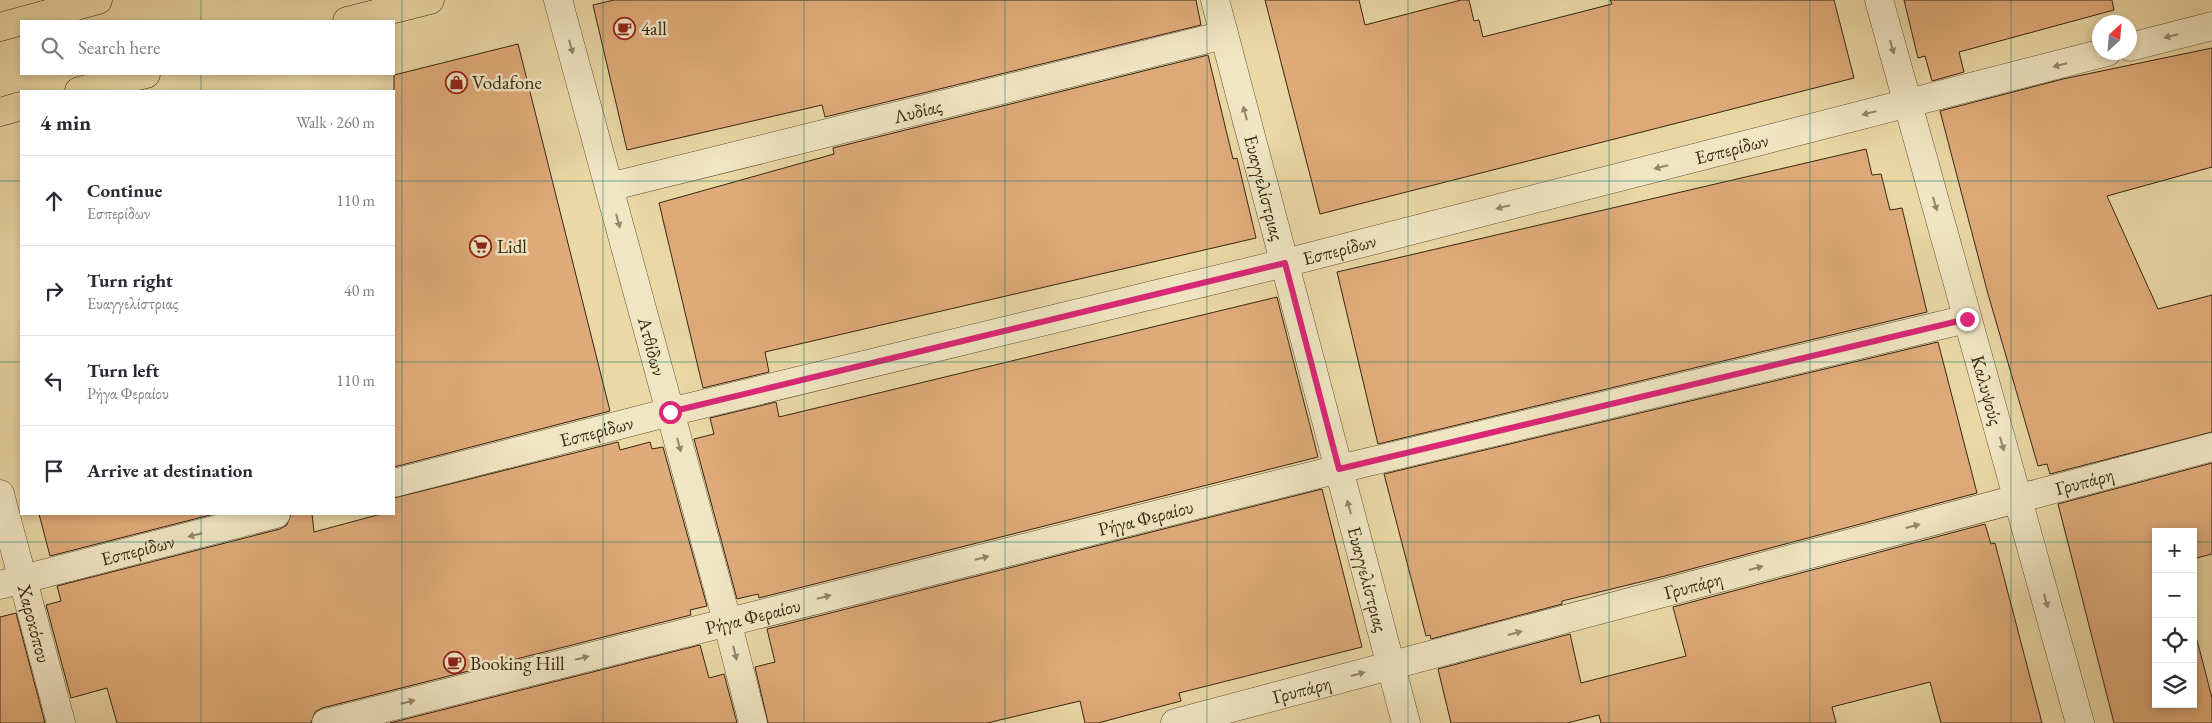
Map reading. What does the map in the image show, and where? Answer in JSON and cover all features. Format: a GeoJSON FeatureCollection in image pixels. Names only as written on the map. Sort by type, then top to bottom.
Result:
{"type":"FeatureCollection","features":[{"type":"Feature","properties":{"kind":"main road"},"geometry":{"type":"LineString","coordinates":[[25,20],[98,0]]}},
{"type":"Feature","properties":{"kind":"main road"},"geometry":{"type":"LineString","coordinates":[[351,20],[430,0]]}},
{"type":"Feature","properties":{"kind":"main road"},"geometry":{"type":"LineString","coordinates":[[0,27],[20,21]]}},
{"type":"Feature","properties":{"kind":"main road"},"geometry":{"type":"LineString","coordinates":[[83,90],[142,75]]}},
{"type":"Feature","properties":{"kind":"main road"},"geometry":{"type":"LineString","coordinates":[[0,112],[20,106]]}},
{"type":"Feature","properties":{"kind":"street","name":"Ατθίδων"},"geometry":{"type":"LineString","coordinates":[[558,0],[610,187],[753,723]]}},
{"type":"Feature","properties":{"kind":"street","name":"Ευαγγελίστριας"},"geometry":{"type":"LineString","coordinates":[[1215,0],[1406,723]]}},
{"type":"Feature","properties":{"kind":"street","name":"Καλυψούς"},"geometry":{"type":"LineString","coordinates":[[1879,0],[2080,723]]}},
{"type":"Feature","properties":{"kind":"street"},"geometry":{"type":"LineString","coordinates":[[2137,45],[2212,26]]}},
{"type":"Feature","properties":{"kind":"street","name":"Λυδίας"},"geometry":{"type":"LineString","coordinates":[[610,187],[1224,35]]}},
{"type":"Feature","properties":{"kind":"street","name":"Εσπερίδων"},"geometry":{"type":"LineString","coordinates":[[395,483],[670,412],[1285,263],[2092,56]]}},
{"type":"Feature","properties":{"kind":"street","name":"Ρήγα Φεραίου"},"geometry":{"type":"LineString","coordinates":[[326,723],[1339,469],[1967,319]]}},
{"type":"Feature","properties":{"kind":"street","name":"Γρυπάρη"},"geometry":{"type":"LineString","coordinates":[[1175,723],[2212,447]]}},
{"type":"Feature","properties":{"kind":"street","name":"Χαροκόπου"},"geometry":{"type":"LineString","coordinates":[[0,494],[12,582],[61,723]]}},
{"type":"Feature","properties":{"kind":"street","name":"Εσπερίδων"},"geometry":{"type":"LineString","coordinates":[[12,582],[272,515]]}},
{"type":"Feature","properties":{"kind":"building"},"geometry":{"type":"Polygon","coordinates":[[[614,0],[1196,0],[1201,25],[825,117],[822,105],[627,150],[593,5],[614,0]]]}},
{"type":"Feature","properties":{"kind":"building"},"geometry":{"type":"Polygon","coordinates":[[[1265,0],[1359,0],[1365,25],[1461,0],[1469,0],[1474,21],[1479,20],[1483,37],[1612,4],[1610,0],[1834,0],[1854,78],[1320,214],[1265,0]]]}},
{"type":"Feature","properties":{"kind":"building"},"geometry":{"type":"Polygon","coordinates":[[[1904,0],[2112,0],[2114,10],[1959,52],[1964,72],[1932,81],[1925,56],[1918,58],[1904,0]]]}},
{"type":"Feature","properties":{"kind":"building","name":"Lidl"},"geometry":{"type":"Polygon","coordinates":[[[518,44],[610,411],[395,467],[395,75],[518,44]]]}},
{"type":"Feature","properties":{"kind":"building"},"geometry":{"type":"Polygon","coordinates":[[[2212,48],[2212,167],[2107,196],[2158,309],[2212,295],[2212,432],[2050,474],[2047,464],[2038,466],[1988,294],[1940,111],[2063,79],[2212,48]]]}},
{"type":"Feature","properties":{"kind":"building"},"geometry":{"type":"Polygon","coordinates":[[[1208,55],[1233,159],[1237,158],[1256,238],[765,352],[769,372],[703,388],[659,203],[834,154],[833,148],[1208,55]]]}},
{"type":"Feature","properties":{"kind":"building"},"geometry":{"type":"Polygon","coordinates":[[[1866,149],[1872,175],[1881,174],[1890,210],[1902,208],[1927,312],[1378,444],[1337,272],[1866,149]]]}},
{"type":"Feature","properties":{"kind":"building"},"geometry":{"type":"Polygon","coordinates":[[[1277,297],[1318,457],[759,598],[758,594],[737,599],[694,439],[714,434],[710,418],[776,402],[779,417],[1277,297]]]}},
{"type":"Feature","properties":{"kind":"building"},"geometry":{"type":"Polygon","coordinates":[[[1938,342],[1977,493],[1665,576],[1562,601],[1562,604],[1431,639],[1430,635],[1426,636],[1384,474],[1938,342]]]}},
{"type":"Feature","properties":{"kind":"building"},"geometry":{"type":"Polygon","coordinates":[[[618,442],[620,450],[650,442],[652,449],[663,447],[707,606],[690,610],[691,615],[322,708],[315,712],[311,723],[117,723],[107,688],[71,698],[46,605],[61,601],[57,586],[280,529],[287,525],[291,515],[312,515],[314,532],[377,515],[395,515],[395,498],[618,442]]]}},
{"type":"Feature","properties":{"kind":"building"},"geometry":{"type":"Polygon","coordinates":[[[2212,463],[2212,554],[2197,558],[2197,528],[2152,528],[2152,708],[2197,708],[2197,640],[2212,698],[2212,723],[2114,723],[2058,504],[2212,463]]]}},
{"type":"Feature","properties":{"kind":"building"},"geometry":{"type":"Polygon","coordinates":[[[1322,489],[1362,647],[1179,693],[1181,701],[1098,723],[1085,723],[1080,701],[987,723],[768,723],[755,667],[775,662],[767,629],[1322,489]]]}},
{"type":"Feature","properties":{"kind":"building"},"geometry":{"type":"Polygon","coordinates":[[[39,515],[210,515],[50,556],[39,515]]]}},
{"type":"Feature","properties":{"kind":"building"},"geometry":{"type":"Polygon","coordinates":[[[1985,524],[1991,544],[1995,543],[2042,723],[1941,723],[1930,682],[1832,707],[1836,723],[1601,723],[1599,715],[1567,723],[1451,723],[1438,669],[1570,634],[1581,683],[1686,656],[1673,607],[1985,524]]]}},
{"type":"Feature","properties":{"kind":"building"},"geometry":{"type":"Polygon","coordinates":[[[16,613],[45,723],[0,723],[0,617],[16,613]]]}},
{"type":"Feature","properties":{"kind":"building"},"geometry":{"type":"Polygon","coordinates":[[[700,645],[709,678],[724,674],[737,723],[390,723],[700,645]]]}},
{"type":"Feature","properties":{"kind":"place","name":"4all"},"geometry":{"type":"Point","coordinates":[625,28]}},
{"type":"Feature","properties":{"kind":"place","name":"Vodafone"},"geometry":{"type":"Point","coordinates":[456,82]}},
{"type":"Feature","properties":{"kind":"place","name":"Lidl"},"geometry":{"type":"Point","coordinates":[481,246]}},
{"type":"Feature","properties":{"kind":"place","name":"Booking Hill"},"geometry":{"type":"Point","coordinates":[454,663]}},
{"type":"Feature","properties":{"kind":"route"},"geometry":{"type":"LineString","coordinates":[[670,412],[1285,263],[1339,469],[1967,319]]}}]}
